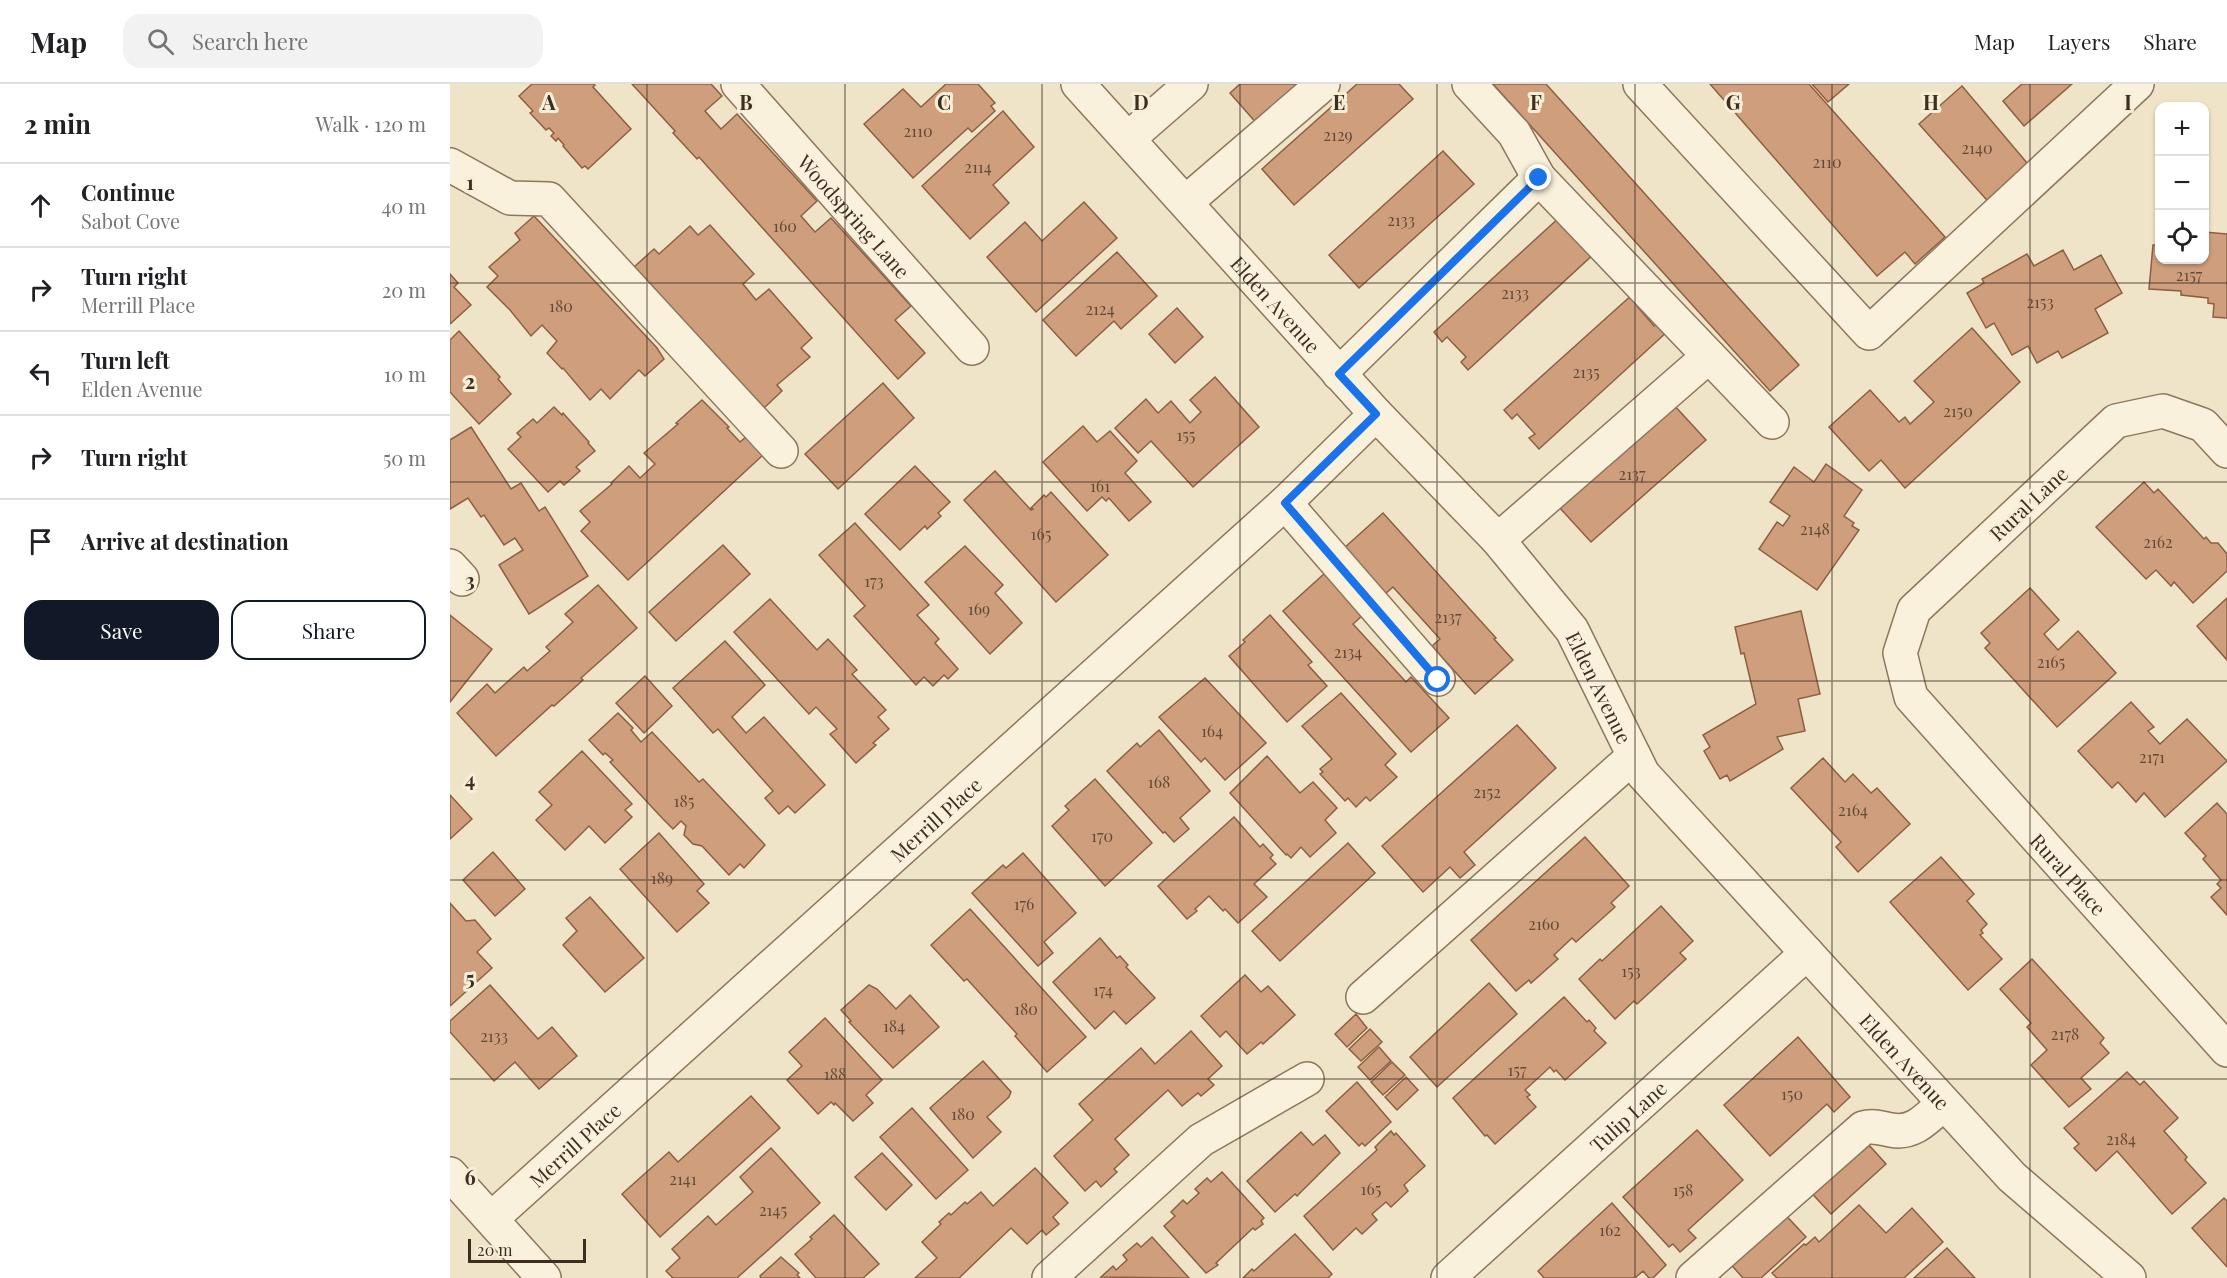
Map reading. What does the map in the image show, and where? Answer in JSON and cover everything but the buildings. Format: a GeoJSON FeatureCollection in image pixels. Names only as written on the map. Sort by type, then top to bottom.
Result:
{"type":"FeatureCollection","features":[{"type":"Feature","properties":{"kind":"street","name":"Woodspring Lane"},"geometry":{"type":"LineString","coordinates":[[738,84],[972,348]]}},
{"type":"Feature","properties":{"kind":"street","name":"Elden Avenue"},"geometry":{"type":"LineString","coordinates":[[1078,84],[1339,374],[1498,540],[1572,630],[1643,774],[2012,1177],[2129,1278]]}},
{"type":"Feature","properties":{"kind":"street"},"geometry":{"type":"LineString","coordinates":[[1129,138],[1191,84]]}},
{"type":"Feature","properties":{"kind":"street"},"geometry":{"type":"LineString","coordinates":[[1186,202],[1323,84]]}},
{"type":"Feature","properties":{"kind":"street"},"geometry":{"type":"LineString","coordinates":[[1469,84],[1514,133],[1539,178],[1772,422]]}},
{"type":"Feature","properties":{"kind":"street"},"geometry":{"type":"LineString","coordinates":[[1640,84],[1869,333],[2137,84]]}},
{"type":"Feature","properties":{"kind":"street"},"geometry":{"type":"LineString","coordinates":[[450,165],[510,198],[549,199],[781,451]]}},
{"type":"Feature","properties":{"kind":"street"},"geometry":{"type":"LineString","coordinates":[[1339,374],[1539,178]]}},
{"type":"Feature","properties":{"kind":"street"},"geometry":{"type":"LineString","coordinates":[[1498,540],[1709,356]]}},
{"type":"Feature","properties":{"kind":"street","name":"Rural Lane"},"geometry":{"type":"LineString","coordinates":[[1911,698],[1900,653],[1914,610],[2116,421],[2163,411],[2203,425],[2227,451]]}},
{"type":"Feature","properties":{"kind":"street","name":"Merrill Place"},"geometry":{"type":"LineString","coordinates":[[491,1219],[1285,503],[1376,414]]}},
{"type":"Feature","properties":{"kind":"street"},"geometry":{"type":"LineString","coordinates":[[1285,503],[1438,680]]}},
{"type":"Feature","properties":{"kind":"street","name":"Rural Place"},"geometry":{"type":"LineString","coordinates":[[1911,698],[2227,1050]]}},
{"type":"Feature","properties":{"kind":"street"},"geometry":{"type":"LineString","coordinates":[[1363,997],[1634,756]]}},
{"type":"Feature","properties":{"kind":"street","name":"Tulip Lane"},"geometry":{"type":"LineString","coordinates":[[1448,1278],[1807,953]]}},
{"type":"Feature","properties":{"kind":"street"},"geometry":{"type":"LineString","coordinates":[[1049,1278],[1201,1140],[1307,1079]]}},
{"type":"Feature","properties":{"kind":"street"},"geometry":{"type":"LineString","coordinates":[[1693,1278],[1863,1128],[1871,1126],[1895,1131],[1912,1130],[1944,1103]]}},
{"type":"Feature","properties":{"kind":"street"},"geometry":{"type":"LineString","coordinates":[[456,1190],[491,1219],[544,1278]]}},
{"type":"Feature","properties":{"kind":"route"},"geometry":{"type":"LineString","coordinates":[[1438,680],[1285,503],[1376,414],[1339,374],[1539,178]]}}]}
